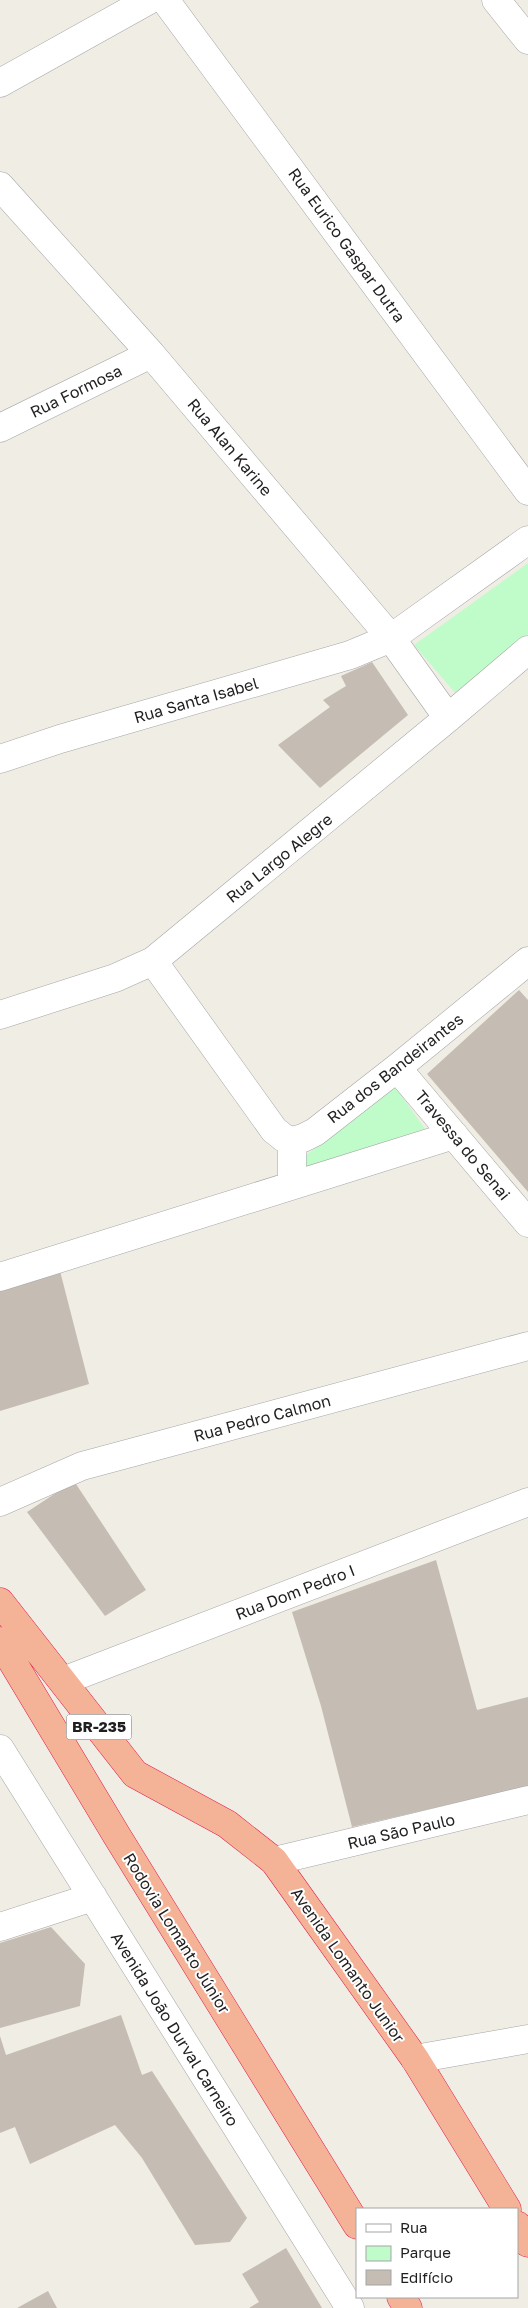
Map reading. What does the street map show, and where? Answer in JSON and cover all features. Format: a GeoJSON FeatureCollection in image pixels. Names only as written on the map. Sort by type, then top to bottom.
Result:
{"type":"FeatureCollection","features":[{"type":"Feature","properties":{"kind":"highway","name":"BR-235"},"geometry":{"type":"LineString","coordinates":[[0,1602],[63,1681]]}},
{"type":"Feature","properties":{"kind":"highway","name":"Rodovia Lomanto Júnior"},"geometry":{"type":"LineString","coordinates":[[0,1640],[117,1836],[356,2223]]}},
{"type":"Feature","properties":{"kind":"highway","name":"Avenida Lomanto Junior"},"geometry":{"type":"LineString","coordinates":[[63,1681],[135,1774],[227,1824],[274,1861],[415,2060],[506,2208]]}},
{"type":"Feature","properties":{"kind":"highway"},"geometry":{"type":"LineString","coordinates":[[518,2227],[528,2243]]}},
{"type":"Feature","properties":{"kind":"street"},"geometry":{"type":"LineString","coordinates":[[0,83],[149,0]]}},
{"type":"Feature","properties":{"kind":"street","name":"Rua Eurico Gaspar Dutra"},"geometry":{"type":"LineString","coordinates":[[165,0],[528,491]]}},
{"type":"Feature","properties":{"kind":"street"},"geometry":{"type":"LineString","coordinates":[[496,0],[528,40]]}},
{"type":"Feature","properties":{"kind":"street","name":"Rua Alan Karine"},"geometry":{"type":"LineString","coordinates":[[0,186],[151,354],[390,638],[448,718]]}},
{"type":"Feature","properties":{"kind":"street","name":"Rua Formosa"},"geometry":{"type":"LineString","coordinates":[[0,428],[151,354]]}},
{"type":"Feature","properties":{"kind":"street"},"geometry":{"type":"LineString","coordinates":[[390,638],[528,540]]}},
{"type":"Feature","properties":{"kind":"street","name":"Rua Santa Isabel"},"geometry":{"type":"LineString","coordinates":[[0,759],[60,739],[350,655],[390,638]]}},
{"type":"Feature","properties":{"kind":"street","name":"Rua Largo Alegre"},"geometry":{"type":"LineString","coordinates":[[0,1015],[115,978],[153,961],[528,650]]}},
{"type":"Feature","properties":{"kind":"street"},"geometry":{"type":"LineString","coordinates":[[153,961],[274,1130],[284,1138],[292,1140],[292,1184]]}},
{"type":"Feature","properties":{"kind":"street","name":"Rua dos Bandeirantes"},"geometry":{"type":"LineString","coordinates":[[292,1140],[303,1138],[315,1132],[528,961]]}},
{"type":"Feature","properties":{"kind":"street","name":"Travessa do Senai"},"geometry":{"type":"LineString","coordinates":[[397,1068],[528,1222]]}},
{"type":"Feature","properties":{"kind":"street"},"geometry":{"type":"LineString","coordinates":[[0,1277],[292,1184],[454,1135]]}},
{"type":"Feature","properties":{"kind":"street","name":"Rua Pedro Calmon"},"geometry":{"type":"LineString","coordinates":[[0,1502],[82,1466],[528,1346]]}},
{"type":"Feature","properties":{"kind":"street","name":"Rua Dom Pedro I"},"geometry":{"type":"LineString","coordinates":[[63,1681],[528,1502]]}},
{"type":"Feature","properties":{"kind":"street","name":"Avenida João Durval Carneiro"},"geometry":{"type":"LineString","coordinates":[[0,1749],[7,1774],[93,1896],[350,2308]]}},
{"type":"Feature","properties":{"kind":"street","name":"Rua São Paulo"},"geometry":{"type":"LineString","coordinates":[[274,1861],[528,1800]]}},
{"type":"Feature","properties":{"kind":"street"},"geometry":{"type":"LineString","coordinates":[[0,1927],[93,1896]]}},
{"type":"Feature","properties":{"kind":"street"},"geometry":{"type":"LineString","coordinates":[[415,2060],[528,2039]]}},
{"type":"Feature","properties":{"kind":"green space"},"geometry":{"type":"Polygon","coordinates":[[[528,563],[528,634],[457,695],[414,645],[528,563]]]}},
{"type":"Feature","properties":{"kind":"green space"},"geometry":{"type":"Polygon","coordinates":[[[394,1085],[425,1129],[307,1167],[304,1157],[394,1085]]]}},
{"type":"Feature","properties":{"kind":"building"},"geometry":{"type":"Polygon","coordinates":[[[372,662],[408,715],[320,788],[278,745],[330,707],[323,700],[346,686],[341,676],[372,662]]]}},
{"type":"Feature","properties":{"kind":"building"},"geometry":{"type":"Polygon","coordinates":[[[519,990],[528,1000],[528,1192],[427,1074],[519,990]]]}},
{"type":"Feature","properties":{"kind":"building"},"geometry":{"type":"Polygon","coordinates":[[[59,1267],[89,1384],[0,1411],[0,1286],[59,1267]]]}},
{"type":"Feature","properties":{"kind":"building"},"geometry":{"type":"Polygon","coordinates":[[[74,1481],[146,1590],[105,1616],[27,1512],[74,1481]]]}},
{"type":"Feature","properties":{"kind":"building"},"geometry":{"type":"Polygon","coordinates":[[[436,1560],[477,1710],[528,1697],[528,1786],[352,1827],[321,1706],[292,1612],[436,1560]]]}},
{"type":"Feature","properties":{"kind":"building"},"geometry":{"type":"Polygon","coordinates":[[[51,1927],[85,1964],[80,2006],[0,2028],[0,1943],[51,1927]]]}},
{"type":"Feature","properties":{"kind":"building"},"geometry":{"type":"Polygon","coordinates":[[[121,2015],[142,2075],[152,2071],[247,2218],[230,2242],[195,2245],[142,2158],[115,2125],[30,2164],[15,2127],[0,2133],[0,2036],[6,2055],[121,2015]]]}},
{"type":"Feature","properties":{"kind":"building"},"geometry":{"type":"Polygon","coordinates":[[[286,2248],[322,2308],[249,2308],[259,2302],[242,2274],[286,2248]]]}},
{"type":"Feature","properties":{"kind":"building"},"geometry":{"type":"Polygon","coordinates":[[[48,2291],[57,2308],[17,2308],[48,2291]]]}}]}
